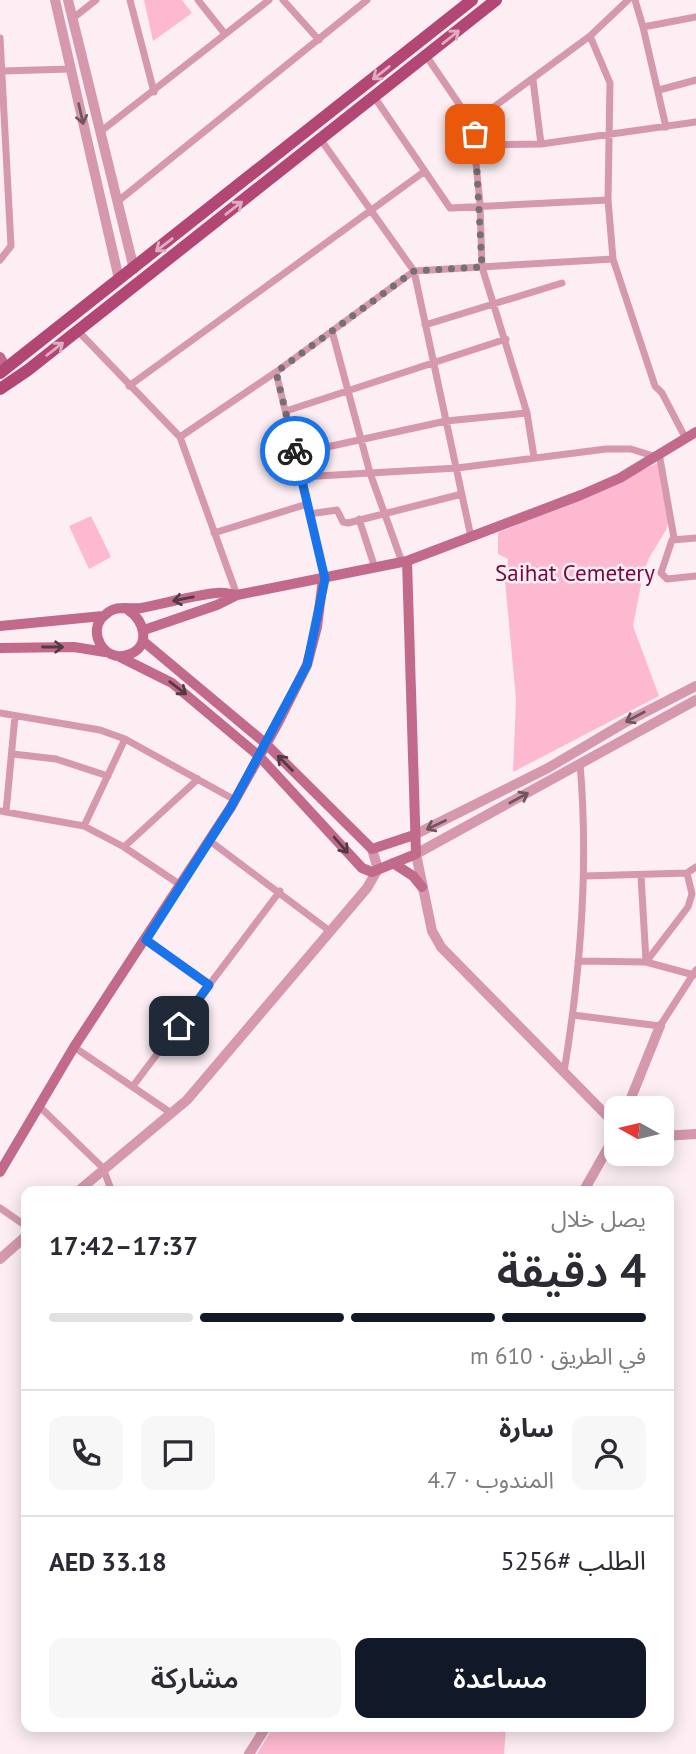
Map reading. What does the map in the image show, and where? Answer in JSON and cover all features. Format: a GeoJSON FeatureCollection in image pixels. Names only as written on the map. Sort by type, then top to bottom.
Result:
{"type":"FeatureCollection","features":[{"type":"Feature","properties":{"kind":"main road"},"geometry":{"type":"LineString","coordinates":[[2,366],[134,269],[472,0]]}},
{"type":"Feature","properties":{"kind":"main road"},"geometry":{"type":"LineString","coordinates":[[0,389],[78,331],[496,0]]}},
{"type":"Feature","properties":{"kind":"main road"},"geometry":{"type":"LineString","coordinates":[[118,656],[136,650],[143,636],[237,595],[405,561],[581,495],[620,478],[656,455],[691,439],[696,432]]}},
{"type":"Feature","properties":{"kind":"main road"},"geometry":{"type":"LineString","coordinates":[[0,648],[75,647],[106,652],[172,683],[259,756],[362,868],[373,872],[416,854],[405,561]]}},
{"type":"Feature","properties":{"kind":"main road"},"geometry":{"type":"LineString","coordinates":[[0,1172],[74,1048],[236,800],[307,665],[317,627],[324,579]]}},
{"type":"Feature","properties":{"kind":"main road"},"geometry":{"type":"LineString","coordinates":[[0,626],[103,616],[116,609],[128,610],[219,592],[237,595]]}},
{"type":"Feature","properties":{"kind":"main road"},"geometry":{"type":"LineString","coordinates":[[128,610],[137,616],[143,636],[265,743],[372,849],[414,835]]}},
{"type":"Feature","properties":{"kind":"main road"},"geometry":{"type":"LineString","coordinates":[[103,616],[97,628],[97,639],[106,652]]}},
{"type":"Feature","properties":{"kind":"main road"},"geometry":{"type":"LineString","coordinates":[[393,863],[413,876],[422,887]]}},
{"type":"Feature","properties":{"kind":"street"},"geometry":{"type":"LineString","coordinates":[[55,0],[118,279]]}},
{"type":"Feature","properties":{"kind":"street"},"geometry":{"type":"LineString","coordinates":[[68,0],[134,269]]}},
{"type":"Feature","properties":{"kind":"street"},"geometry":{"type":"LineString","coordinates":[[72,19],[96,0]]}},
{"type":"Feature","properties":{"kind":"street"},"geometry":{"type":"LineString","coordinates":[[130,0],[154,92]]}},
{"type":"Feature","properties":{"kind":"street"},"geometry":{"type":"LineString","coordinates":[[198,0],[225,34]]}},
{"type":"Feature","properties":{"kind":"street"},"geometry":{"type":"LineString","coordinates":[[100,132],[268,0]]}},
{"type":"Feature","properties":{"kind":"street"},"geometry":{"type":"LineString","coordinates":[[283,0],[319,40]]}},
{"type":"Feature","properties":{"kind":"street"},"geometry":{"type":"LineString","coordinates":[[117,202],[367,0]]}},
{"type":"Feature","properties":{"kind":"street"},"geometry":{"type":"LineString","coordinates":[[472,123],[590,36],[628,0]]}},
{"type":"Feature","properties":{"kind":"street"},"geometry":{"type":"LineString","coordinates":[[635,0],[666,127]]}},
{"type":"Feature","properties":{"kind":"street"},"geometry":{"type":"LineString","coordinates":[[643,27],[696,17]]}},
{"type":"Feature","properties":{"kind":"street"},"geometry":{"type":"LineString","coordinates":[[590,36],[610,83],[607,134],[608,200],[613,260],[655,386],[691,439]]}},
{"type":"Feature","properties":{"kind":"street"},"geometry":{"type":"LineString","coordinates":[[0,38],[11,246],[0,260]]}},
{"type":"Feature","properties":{"kind":"street"},"geometry":{"type":"LineString","coordinates":[[427,57],[472,123],[481,204],[482,267],[527,413],[534,457]]}},
{"type":"Feature","properties":{"kind":"street"},"geometry":{"type":"LineString","coordinates":[[2,71],[71,69]]}},
{"type":"Feature","properties":{"kind":"street"},"geometry":{"type":"LineString","coordinates":[[533,80],[541,144]]}},
{"type":"Feature","properties":{"kind":"street"},"geometry":{"type":"LineString","coordinates":[[659,90],[696,80]]}},
{"type":"Feature","properties":{"kind":"street"},"geometry":{"type":"LineString","coordinates":[[375,98],[450,208],[481,204],[608,200]]}},
{"type":"Feature","properties":{"kind":"street"},"geometry":{"type":"LineString","coordinates":[[476,145],[541,144],[696,121]]}},
{"type":"Feature","properties":{"kind":"street"},"geometry":{"type":"LineString","coordinates":[[321,140],[414,271],[471,537]]}},
{"type":"Feature","properties":{"kind":"street"},"geometry":{"type":"LineString","coordinates":[[129,386],[425,171]]}},
{"type":"Feature","properties":{"kind":"street"},"geometry":{"type":"LineString","coordinates":[[180,437],[276,372],[414,271],[613,260]]}},
{"type":"Feature","properties":{"kind":"street"},"geometry":{"type":"LineString","coordinates":[[425,324],[562,283]]}},
{"type":"Feature","properties":{"kind":"street"},"geometry":{"type":"LineString","coordinates":[[78,331],[180,437],[237,595]]}},
{"type":"Feature","properties":{"kind":"street"},"geometry":{"type":"LineString","coordinates":[[332,331],[370,473],[383,513],[405,561]]}},
{"type":"Feature","properties":{"kind":"street"},"geometry":{"type":"LineString","coordinates":[[286,411],[506,339]]}},
{"type":"Feature","properties":{"kind":"street"},"geometry":{"type":"LineString","coordinates":[[276,372],[324,579]]}},
{"type":"Feature","properties":{"kind":"street"},"geometry":{"type":"LineString","coordinates":[[295,454],[446,422],[527,413]]}},
{"type":"Feature","properties":{"kind":"street"},"geometry":{"type":"LineString","coordinates":[[301,477],[457,468],[606,449],[631,449],[656,455],[674,538]]}},
{"type":"Feature","properties":{"kind":"street"},"geometry":{"type":"LineString","coordinates":[[309,514],[334,510],[345,523],[462,494]]}},
{"type":"Feature","properties":{"kind":"street"},"geometry":{"type":"LineString","coordinates":[[214,533],[307,504]]}},
{"type":"Feature","properties":{"kind":"street"},"geometry":{"type":"LineString","coordinates":[[359,519],[375,568]]}},
{"type":"Feature","properties":{"kind":"street"},"geometry":{"type":"LineString","coordinates":[[696,538],[674,538],[670,542],[662,576],[667,579],[696,576]]}},
{"type":"Feature","properties":{"kind":"street"},"geometry":{"type":"LineString","coordinates":[[414,835],[548,768],[696,685]]}},
{"type":"Feature","properties":{"kind":"street"},"geometry":{"type":"LineString","coordinates":[[604,1113],[441,947],[432,931],[416,854],[696,700]]}},
{"type":"Feature","properties":{"kind":"street"},"geometry":{"type":"LineString","coordinates":[[0,713],[100,730],[125,739],[236,800]]}},
{"type":"Feature","properties":{"kind":"street"},"geometry":{"type":"LineString","coordinates":[[15,716],[13,754],[3,811],[84,826],[124,847],[182,886]]}},
{"type":"Feature","properties":{"kind":"street"},"geometry":{"type":"LineString","coordinates":[[84,826],[125,739]]}},
{"type":"Feature","properties":{"kind":"street"},"geometry":{"type":"LineString","coordinates":[[13,754],[57,760],[107,776]]}},
{"type":"Feature","properties":{"kind":"street"},"geometry":{"type":"LineString","coordinates":[[564,1072],[573,1015],[585,876],[585,818],[580,764]]}},
{"type":"Feature","properties":{"kind":"street"},"geometry":{"type":"LineString","coordinates":[[124,847],[198,779]]}},
{"type":"Feature","properties":{"kind":"street"},"geometry":{"type":"LineString","coordinates":[[210,841],[280,891],[331,932]]}},
{"type":"Feature","properties":{"kind":"street"},"geometry":{"type":"LineString","coordinates":[[84,1186],[187,1101],[331,932],[378,869],[372,849]]}},
{"type":"Feature","properties":{"kind":"street"},"geometry":{"type":"LineString","coordinates":[[585,876],[687,873],[696,867]]}},
{"type":"Feature","properties":{"kind":"street"},"geometry":{"type":"LineString","coordinates":[[646,962],[688,907],[694,895],[687,873]]}},
{"type":"Feature","properties":{"kind":"street"},"geometry":{"type":"LineString","coordinates":[[641,876],[646,962]]}},
{"type":"Feature","properties":{"kind":"street"},"geometry":{"type":"LineString","coordinates":[[132,1086],[280,891]]}},
{"type":"Feature","properties":{"kind":"street"},"geometry":{"type":"LineString","coordinates":[[146,940],[209,985]]}},
{"type":"Feature","properties":{"kind":"street"},"geometry":{"type":"LineString","coordinates":[[578,961],[646,962],[695,972],[660,1026],[632,1096]]}},
{"type":"Feature","properties":{"kind":"street"},"geometry":{"type":"LineString","coordinates":[[573,1015],[660,1026]]}},
{"type":"Feature","properties":{"kind":"street"},"geometry":{"type":"LineString","coordinates":[[74,1048],[171,1114]]}},
{"type":"Feature","properties":{"kind":"street"},"geometry":{"type":"LineString","coordinates":[[39,1106],[103,1168],[110,1186]]}},
{"type":"Feature","properties":{"kind":"street"},"geometry":{"type":"LineString","coordinates":[[674,1135],[696,1134]]}},
{"type":"Feature","properties":{"kind":"street"},"geometry":{"type":"LineString","coordinates":[[586,1186],[604,1155]]}},
{"type":"Feature","properties":{"kind":"street"},"geometry":{"type":"LineString","coordinates":[[0,1208],[21,1223]]}},
{"type":"Feature","properties":{"kind":"street"},"geometry":{"type":"LineString","coordinates":[[0,1259],[21,1240]]}},
{"type":"Feature","properties":{"kind":"street"},"geometry":{"type":"LineString","coordinates":[[249,1754],[263,1732]]}},
{"type":"Feature","properties":{"kind":"green space"},"geometry":{"type":"Polygon","coordinates":[[[144,0],[182,0],[192,13],[153,41],[144,0]]]}},
{"type":"Feature","properties":{"kind":"green space","name":"Saihat Cemetery"},"geometry":{"type":"Polygon","coordinates":[[[658,463],[669,519],[643,574],[633,626],[659,696],[513,772],[516,699],[505,581],[508,559],[498,554],[498,533],[658,463]]]}},
{"type":"Feature","properties":{"kind":"green space"},"geometry":{"type":"Polygon","coordinates":[[[91,516],[111,557],[89,569],[69,526],[91,516]]]}},
{"type":"Feature","properties":{"kind":"green space"},"geometry":{"type":"Polygon","coordinates":[[[270,1732],[506,1732],[504,1754],[257,1754],[270,1732]]]}},
{"type":"Feature","properties":{"kind":"way so far"},"geometry":{"type":"LineString","coordinates":[[295,451],[276,372],[414,271],[482,267],[481,204],[475,134]]}},
{"type":"Feature","properties":{"kind":"route"},"geometry":{"type":"LineString","coordinates":[[179,1026],[209,985],[146,940],[231,807],[278,723],[307,665],[317,627],[325,579],[295,451]]}}]}
